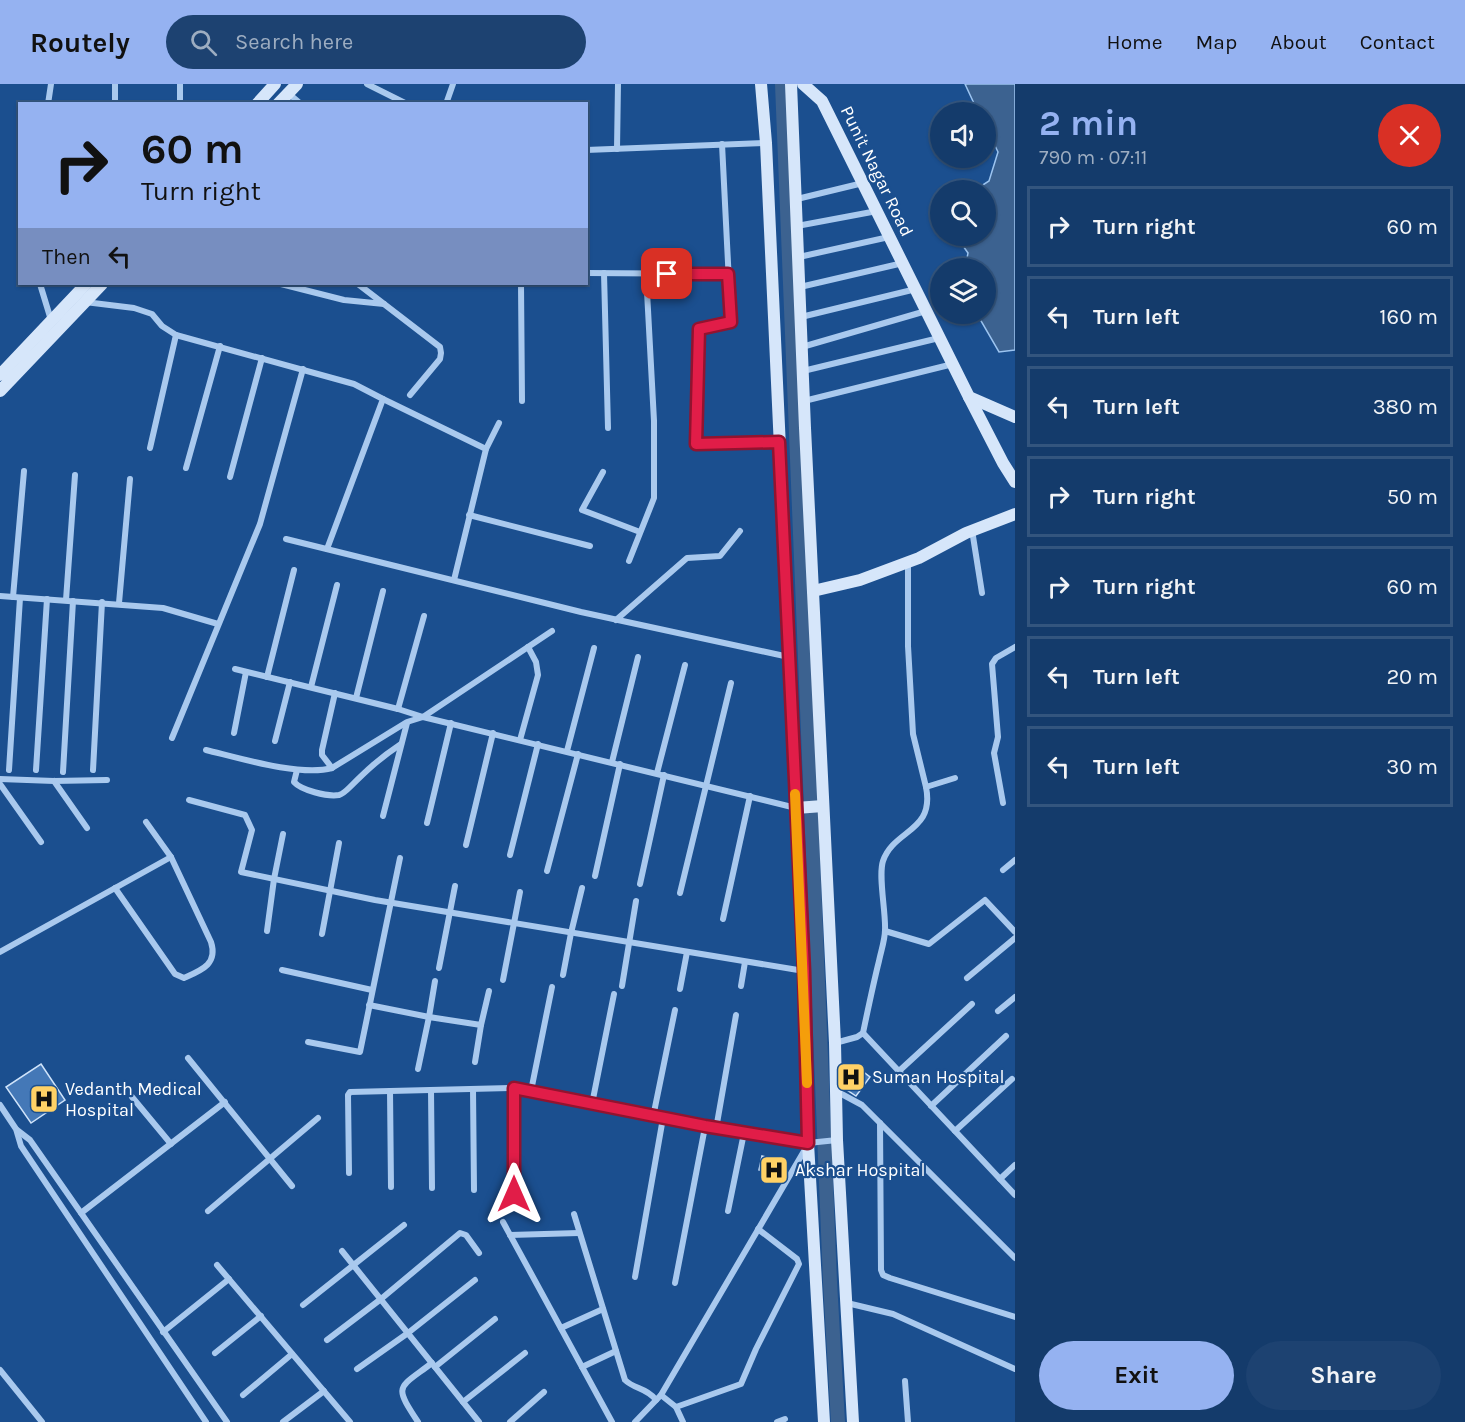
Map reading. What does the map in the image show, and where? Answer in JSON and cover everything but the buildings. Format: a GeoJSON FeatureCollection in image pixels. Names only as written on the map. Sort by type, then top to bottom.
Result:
{"type":"FeatureCollection","features":[{"type":"Feature","properties":{"kind":"street"},"geometry":{"type":"LineString","coordinates":[[48,102],[51,84]]}},
{"type":"Feature","properties":{"kind":"street"},"geometry":{"type":"LineString","coordinates":[[114,102],[115,84]]}},
{"type":"Feature","properties":{"kind":"street"},"geometry":{"type":"LineString","coordinates":[[180,84],[180,102]]}},
{"type":"Feature","properties":{"kind":"street"},"geometry":{"type":"LineString","coordinates":[[258,102],[275,84]]}},
{"type":"Feature","properties":{"kind":"street"},"geometry":{"type":"LineString","coordinates":[[367,84],[403,102]]}},
{"type":"Feature","properties":{"kind":"street"},"geometry":{"type":"LineString","coordinates":[[447,102],[453,84]]}},
{"type":"Feature","properties":{"kind":"street"},"geometry":{"type":"LineString","coordinates":[[616,149],[618,84]]}},
{"type":"Feature","properties":{"kind":"street"},"geometry":{"type":"LineString","coordinates":[[761,84],[766,143],[804,971],[808,1143],[824,1422]]}},
{"type":"Feature","properties":{"kind":"street"},"geometry":{"type":"LineString","coordinates":[[791,84],[835,1043],[837,1140],[853,1422]]}},
{"type":"Feature","properties":{"kind":"street","name":"Punit Nagar Road"},"geometry":{"type":"LineString","coordinates":[[803,84],[822,101],[969,397],[1015,482]]}},
{"type":"Feature","properties":{"kind":"street"},"geometry":{"type":"LineString","coordinates":[[280,102],[292,89],[300,102]]}},
{"type":"Feature","properties":{"kind":"street"},"geometry":{"type":"LineString","coordinates":[[588,150],[766,143]]}},
{"type":"Feature","properties":{"kind":"street"},"geometry":{"type":"LineString","coordinates":[[722,144],[731,322],[699,329],[696,444],[779,442]]}},
{"type":"Feature","properties":{"kind":"street"},"geometry":{"type":"LineString","coordinates":[[796,199],[862,183]]}},
{"type":"Feature","properties":{"kind":"street"},"geometry":{"type":"LineString","coordinates":[[797,226],[877,211]]}},
{"type":"Feature","properties":{"kind":"street"},"geometry":{"type":"LineString","coordinates":[[799,257],[890,237]]}},
{"type":"Feature","properties":{"kind":"street"},"geometry":{"type":"LineString","coordinates":[[800,287],[903,263]]}},
{"type":"Feature","properties":{"kind":"street"},"geometry":{"type":"LineString","coordinates":[[588,273],[728,274]]}},
{"type":"Feature","properties":{"kind":"street"},"geometry":{"type":"LineString","coordinates":[[604,273],[608,428]]}},
{"type":"Feature","properties":{"kind":"street"},"geometry":{"type":"LineString","coordinates":[[629,561],[654,498],[654,421],[646,273]]}},
{"type":"Feature","properties":{"kind":"street"},"geometry":{"type":"LineString","coordinates":[[40,285],[51,321]]}},
{"type":"Feature","properties":{"kind":"street"},"geometry":{"type":"LineString","coordinates":[[0,375],[86,285]]}},
{"type":"Feature","properties":{"kind":"street"},"geometry":{"type":"LineString","coordinates":[[0,391],[101,285]]}},
{"type":"Feature","properties":{"kind":"street"},"geometry":{"type":"LineString","coordinates":[[285,285],[344,300],[385,304]]}},
{"type":"Feature","properties":{"kind":"street"},"geometry":{"type":"LineString","coordinates":[[359,285],[440,347],[440,359],[410,395]]}},
{"type":"Feature","properties":{"kind":"street"},"geometry":{"type":"LineString","coordinates":[[521,285],[522,401]]}},
{"type":"Feature","properties":{"kind":"street"},"geometry":{"type":"LineString","coordinates":[[801,317],[916,289]]}},
{"type":"Feature","properties":{"kind":"street"},"geometry":{"type":"LineString","coordinates":[[85,302],[134,308],[152,314],[162,326],[176,335],[354,384],[486,449]]}},
{"type":"Feature","properties":{"kind":"street"},"geometry":{"type":"LineString","coordinates":[[802,347],[927,311]]}},
{"type":"Feature","properties":{"kind":"street"},"geometry":{"type":"LineString","coordinates":[[150,448],[176,335]]}},
{"type":"Feature","properties":{"kind":"street"},"geometry":{"type":"LineString","coordinates":[[803,371],[940,338]]}},
{"type":"Feature","properties":{"kind":"street"},"geometry":{"type":"LineString","coordinates":[[186,468],[220,346]]}},
{"type":"Feature","properties":{"kind":"street"},"geometry":{"type":"LineString","coordinates":[[230,477],[262,358]]}},
{"type":"Feature","properties":{"kind":"street"},"geometry":{"type":"LineString","coordinates":[[804,402],[953,363]]}},
{"type":"Feature","properties":{"kind":"street"},"geometry":{"type":"LineString","coordinates":[[172,738],[260,524],[303,369]]}},
{"type":"Feature","properties":{"kind":"street"},"geometry":{"type":"LineString","coordinates":[[969,397],[1015,417]]}},
{"type":"Feature","properties":{"kind":"street"},"geometry":{"type":"LineString","coordinates":[[327,549],[383,399]]}},
{"type":"Feature","properties":{"kind":"street"},"geometry":{"type":"LineString","coordinates":[[454,580],[486,449],[499,423]]}},
{"type":"Feature","properties":{"kind":"street"},"geometry":{"type":"LineString","coordinates":[[9,770],[24,471]]}},
{"type":"Feature","properties":{"kind":"street"},"geometry":{"type":"LineString","coordinates":[[603,472],[582,510],[640,532]]}},
{"type":"Feature","properties":{"kind":"street"},"geometry":{"type":"LineString","coordinates":[[63,772],[75,475]]}},
{"type":"Feature","properties":{"kind":"street"},"geometry":{"type":"LineString","coordinates":[[119,603],[130,479]]}},
{"type":"Feature","properties":{"kind":"street"},"geometry":{"type":"LineString","coordinates":[[813,591],[860,580],[908,562],[972,530],[1015,514]]}},
{"type":"Feature","properties":{"kind":"street"},"geometry":{"type":"LineString","coordinates":[[469,515],[590,546]]}},
{"type":"Feature","properties":{"kind":"street"},"geometry":{"type":"LineString","coordinates":[[972,530],[982,594]]}},
{"type":"Feature","properties":{"kind":"street"},"geometry":{"type":"LineString","coordinates":[[616,620],[687,558],[720,556],[740,531]]}},
{"type":"Feature","properties":{"kind":"street"},"geometry":{"type":"LineString","coordinates":[[286,539],[616,620],[789,657]]}},
{"type":"Feature","properties":{"kind":"street"},"geometry":{"type":"LineString","coordinates":[[835,1043],[863,1033],[885,931],[882,864],[887,852],[918,825],[929,800],[913,734],[908,646],[908,562]]}},
{"type":"Feature","properties":{"kind":"street"},"geometry":{"type":"LineString","coordinates":[[267,676],[294,570]]}},
{"type":"Feature","properties":{"kind":"street"},"geometry":{"type":"LineString","coordinates":[[311,687],[337,585]]}},
{"type":"Feature","properties":{"kind":"street"},"geometry":{"type":"LineString","coordinates":[[356,698],[383,591]]}},
{"type":"Feature","properties":{"kind":"street"},"geometry":{"type":"LineString","coordinates":[[0,596],[163,608],[218,624]]}},
{"type":"Feature","properties":{"kind":"street"},"geometry":{"type":"LineString","coordinates":[[36,770],[47,599]]}},
{"type":"Feature","properties":{"kind":"street"},"geometry":{"type":"LineString","coordinates":[[93,770],[102,602]]}},
{"type":"Feature","properties":{"kind":"street"},"geometry":{"type":"LineString","coordinates":[[398,708],[424,616]]}},
{"type":"Feature","properties":{"kind":"street"},"geometry":{"type":"LineString","coordinates":[[206,750],[297,770],[314,772],[332,768],[407,722],[423,717],[552,631]]}},
{"type":"Feature","properties":{"kind":"street"},"geometry":{"type":"LineString","coordinates":[[520,740],[538,675],[537,662],[528,647]]}},
{"type":"Feature","properties":{"kind":"street"},"geometry":{"type":"LineString","coordinates":[[1003,803],[994,753],[998,736],[992,664],[1003,653],[1015,647]]}},
{"type":"Feature","properties":{"kind":"street"},"geometry":{"type":"LineString","coordinates":[[567,751],[594,648]]}},
{"type":"Feature","properties":{"kind":"street"},"geometry":{"type":"LineString","coordinates":[[612,762],[638,657]]}},
{"type":"Feature","properties":{"kind":"street"},"geometry":{"type":"LineString","coordinates":[[657,773],[685,665]]}},
{"type":"Feature","properties":{"kind":"street"},"geometry":{"type":"LineString","coordinates":[[235,669],[796,808],[823,806]]}},
{"type":"Feature","properties":{"kind":"street"},"geometry":{"type":"LineString","coordinates":[[234,733],[246,672]]}},
{"type":"Feature","properties":{"kind":"street"},"geometry":{"type":"LineString","coordinates":[[275,741],[290,682]]}},
{"type":"Feature","properties":{"kind":"street"},"geometry":{"type":"LineString","coordinates":[[680,893],[731,684]]}},
{"type":"Feature","properties":{"kind":"street"},"geometry":{"type":"LineString","coordinates":[[332,768],[322,755],[322,750],[335,693]]}},
{"type":"Feature","properties":{"kind":"street"},"geometry":{"type":"LineString","coordinates":[[383,816],[407,722]]}},
{"type":"Feature","properties":{"kind":"street"},"geometry":{"type":"LineString","coordinates":[[427,823],[451,723]]}},
{"type":"Feature","properties":{"kind":"street"},"geometry":{"type":"LineString","coordinates":[[466,845],[493,734]]}},
{"type":"Feature","properties":{"kind":"street"},"geometry":{"type":"LineString","coordinates":[[297,770],[294,782],[296,785],[307,790],[338,795],[345,792],[375,761],[401,744]]}},
{"type":"Feature","properties":{"kind":"street"},"geometry":{"type":"LineString","coordinates":[[510,855],[538,744]]}},
{"type":"Feature","properties":{"kind":"street"},"geometry":{"type":"LineString","coordinates":[[547,871],[579,754]]}},
{"type":"Feature","properties":{"kind":"street"},"geometry":{"type":"LineString","coordinates":[[596,876],[620,764]]}},
{"type":"Feature","properties":{"kind":"street"},"geometry":{"type":"LineString","coordinates":[[640,884],[664,775]]}},
{"type":"Feature","properties":{"kind":"street"},"geometry":{"type":"LineString","coordinates":[[927,787],[955,778]]}},
{"type":"Feature","properties":{"kind":"street"},"geometry":{"type":"LineString","coordinates":[[0,779],[107,780]]}},
{"type":"Feature","properties":{"kind":"street"},"geometry":{"type":"LineString","coordinates":[[54,781],[87,828]]}},
{"type":"Feature","properties":{"kind":"street"},"geometry":{"type":"LineString","coordinates":[[0,784],[42,842]]}},
{"type":"Feature","properties":{"kind":"street"},"geometry":{"type":"LineString","coordinates":[[723,919],[750,796]]}},
{"type":"Feature","properties":{"kind":"street"},"geometry":{"type":"LineString","coordinates":[[189,800],[244,814],[252,830],[241,872],[390,903],[804,971]]}},
{"type":"Feature","properties":{"kind":"street"},"geometry":{"type":"LineString","coordinates":[[116,888],[175,974],[184,978],[200,971],[213,959],[214,952],[171,857],[146,822]]}},
{"type":"Feature","properties":{"kind":"street"},"geometry":{"type":"LineString","coordinates":[[267,931],[283,834]]}},
{"type":"Feature","properties":{"kind":"street"},"geometry":{"type":"LineString","coordinates":[[322,934],[339,843]]}},
{"type":"Feature","properties":{"kind":"street"},"geometry":{"type":"LineString","coordinates":[[0,952],[171,857]]}},
{"type":"Feature","properties":{"kind":"street"},"geometry":{"type":"LineString","coordinates":[[308,1042],[360,1052],[400,858]]}},
{"type":"Feature","properties":{"kind":"street"},"geometry":{"type":"LineString","coordinates":[[1003,870],[1015,860]]}},
{"type":"Feature","properties":{"kind":"street"},"geometry":{"type":"LineString","coordinates":[[439,968],[455,886]]}},
{"type":"Feature","properties":{"kind":"street"},"geometry":{"type":"LineString","coordinates":[[563,975],[582,888]]}},
{"type":"Feature","properties":{"kind":"street"},"geometry":{"type":"LineString","coordinates":[[503,980],[520,892]]}},
{"type":"Feature","properties":{"kind":"street"},"geometry":{"type":"LineString","coordinates":[[885,931],[929,944],[986,900],[1015,933]]}},
{"type":"Feature","properties":{"kind":"street"},"geometry":{"type":"LineString","coordinates":[[622,986],[636,901]]}},
{"type":"Feature","properties":{"kind":"street"},"geometry":{"type":"LineString","coordinates":[[967,978],[1015,938]]}},
{"type":"Feature","properties":{"kind":"street"},"geometry":{"type":"LineString","coordinates":[[680,990],[687,952]]}},
{"type":"Feature","properties":{"kind":"street"},"geometry":{"type":"LineString","coordinates":[[741,986],[745,962]]}},
{"type":"Feature","properties":{"kind":"street"},"geometry":{"type":"LineString","coordinates":[[282,970],[372,990]]}},
{"type":"Feature","properties":{"kind":"street"},"geometry":{"type":"LineString","coordinates":[[418,1069],[435,981]]}},
{"type":"Feature","properties":{"kind":"street"},"geometry":{"type":"LineString","coordinates":[[531,1091],[552,987]]}},
{"type":"Feature","properties":{"kind":"street"},"geometry":{"type":"LineString","coordinates":[[475,1062],[489,991]]}},
{"type":"Feature","properties":{"kind":"street"},"geometry":{"type":"LineString","coordinates":[[592,1104],[614,994]]}},
{"type":"Feature","properties":{"kind":"street"},"geometry":{"type":"LineString","coordinates":[[998,1011],[1015,997]]}},
{"type":"Feature","properties":{"kind":"street"},"geometry":{"type":"LineString","coordinates":[[898,1071],[972,1004]]}},
{"type":"Feature","properties":{"kind":"street"},"geometry":{"type":"LineString","coordinates":[[369,1005],[482,1025]]}},
{"type":"Feature","properties":{"kind":"street"},"geometry":{"type":"LineString","coordinates":[[653,1117],[675,1010]]}},
{"type":"Feature","properties":{"kind":"street"},"geometry":{"type":"LineString","coordinates":[[716,1128],[736,1015]]}},
{"type":"Feature","properties":{"kind":"street"},"geometry":{"type":"LineString","coordinates":[[863,1033],[1015,1195]]}},
{"type":"Feature","properties":{"kind":"street"},"geometry":{"type":"LineString","coordinates":[[931,1106],[1006,1036]]}},
{"type":"Feature","properties":{"kind":"street"},"geometry":{"type":"LineString","coordinates":[[188,1058],[292,1186]]}},
{"type":"Feature","properties":{"kind":"street"},"geometry":{"type":"LineString","coordinates":[[955,1131],[1012,1079]]}},
{"type":"Feature","properties":{"kind":"street"},"geometry":{"type":"LineString","coordinates":[[349,1173],[348,1095],[350,1092],[514,1088],[744,1133],[808,1143],[837,1140]]}},
{"type":"Feature","properties":{"kind":"street"},"geometry":{"type":"LineString","coordinates":[[514,1088],[514,1194]]}},
{"type":"Feature","properties":{"kind":"street"},"geometry":{"type":"LineString","coordinates":[[472,1089],[474,1190]]}},
{"type":"Feature","properties":{"kind":"street"},"geometry":{"type":"LineString","coordinates":[[431,1090],[432,1188]]}},
{"type":"Feature","properties":{"kind":"street"},"geometry":{"type":"LineString","coordinates":[[836,1090],[862,1105],[1015,1258]]}},
{"type":"Feature","properties":{"kind":"street"},"geometry":{"type":"LineString","coordinates":[[390,1091],[391,1187]]}},
{"type":"Feature","properties":{"kind":"street"},"geometry":{"type":"LineString","coordinates":[[132,1096],[171,1144]]}},
{"type":"Feature","properties":{"kind":"street"},"geometry":{"type":"LineString","coordinates":[[81,1212],[225,1102]]}},
{"type":"Feature","properties":{"kind":"street"},"geometry":{"type":"LineString","coordinates":[[0,1105],[16,1130],[21,1146],[206,1422]]}},
{"type":"Feature","properties":{"kind":"street"},"geometry":{"type":"LineString","coordinates":[[207,1211],[318,1118]]}},
{"type":"Feature","properties":{"kind":"street"},"geometry":{"type":"LineString","coordinates":[[635,1278],[663,1118]]}},
{"type":"Feature","properties":{"kind":"street"},"geometry":{"type":"LineString","coordinates":[[880,1123],[881,1270],[883,1275],[1015,1317]]}},
{"type":"Feature","properties":{"kind":"street"},"geometry":{"type":"LineString","coordinates":[[675,1283],[705,1126]]}},
{"type":"Feature","properties":{"kind":"street"},"geometry":{"type":"LineString","coordinates":[[16,1130],[30,1140],[227,1422]]}},
{"type":"Feature","properties":{"kind":"street"},"geometry":{"type":"LineString","coordinates":[[728,1210],[744,1133]]}},
{"type":"Feature","properties":{"kind":"street"},"geometry":{"type":"LineString","coordinates":[[635,1422],[659,1397],[808,1143]]}},
{"type":"Feature","properties":{"kind":"street"},"geometry":{"type":"LineString","coordinates":[[1000,1179],[1015,1165]]}},
{"type":"Feature","properties":{"kind":"street"},"geometry":{"type":"LineString","coordinates":[[574,1214],[625,1380],[676,1407],[682,1422]]}},
{"type":"Feature","properties":{"kind":"street"},"geometry":{"type":"LineString","coordinates":[[503,1222],[612,1422]]}},
{"type":"Feature","properties":{"kind":"street"},"geometry":{"type":"LineString","coordinates":[[303,1305],[404,1225]]}},
{"type":"Feature","properties":{"kind":"street"},"geometry":{"type":"LineString","coordinates":[[676,1407],[741,1384],[799,1264],[797,1259],[758,1229]]}},
{"type":"Feature","properties":{"kind":"street"},"geometry":{"type":"LineString","coordinates":[[327,1340],[381,1299],[460,1233],[466,1235],[479,1253]]}},
{"type":"Feature","properties":{"kind":"street"},"geometry":{"type":"LineString","coordinates":[[510,1235],[579,1233]]}},
{"type":"Feature","properties":{"kind":"street"},"geometry":{"type":"LineString","coordinates":[[342,1251],[479,1422]]}},
{"type":"Feature","properties":{"kind":"street"},"geometry":{"type":"LineString","coordinates":[[217,1265],[350,1422]]}},
{"type":"Feature","properties":{"kind":"street"},"geometry":{"type":"LineString","coordinates":[[163,1332],[229,1280]]}},
{"type":"Feature","properties":{"kind":"street"},"geometry":{"type":"LineString","coordinates":[[357,1370],[475,1280]]}},
{"type":"Feature","properties":{"kind":"street"},"geometry":{"type":"LineString","coordinates":[[847,1303],[893,1314],[1015,1370]]}},
{"type":"Feature","properties":{"kind":"street"},"geometry":{"type":"LineString","coordinates":[[561,1328],[603,1309]]}},
{"type":"Feature","properties":{"kind":"street"},"geometry":{"type":"LineString","coordinates":[[215,1353],[261,1316]]}},
{"type":"Feature","properties":{"kind":"street"},"geometry":{"type":"LineString","coordinates":[[418,1422],[402,1398],[401,1390],[404,1384],[495,1319]]}},
{"type":"Feature","properties":{"kind":"street"},"geometry":{"type":"LineString","coordinates":[[582,1367],[616,1351]]}},
{"type":"Feature","properties":{"kind":"street"},"geometry":{"type":"LineString","coordinates":[[463,1402],[525,1353]]}},
{"type":"Feature","properties":{"kind":"street"},"geometry":{"type":"LineString","coordinates":[[243,1395],[292,1354]]}},
{"type":"Feature","properties":{"kind":"street"},"geometry":{"type":"LineString","coordinates":[[0,1371],[42,1422]]}},
{"type":"Feature","properties":{"kind":"street"},"geometry":{"type":"LineString","coordinates":[[905,1381],[908,1422]]}},
{"type":"Feature","properties":{"kind":"street"},"geometry":{"type":"LineString","coordinates":[[283,1422],[324,1391]]}},
{"type":"Feature","properties":{"kind":"street"},"geometry":{"type":"LineString","coordinates":[[510,1422],[544,1392]]}},
{"type":"Feature","properties":{"kind":"street"},"geometry":{"type":"LineString","coordinates":[[777,1422],[785,1419]]}},
{"type":"Feature","properties":{"kind":"water"},"geometry":{"type":"Polygon","coordinates":[[[965,84],[1015,84],[1015,350],[999,352],[983,324],[996,324],[996,258],[967,258],[968,253],[963,246],[996,246],[996,180],[989,180],[993,168],[996,168],[998,152],[996,148],[996,102],[973,102],[965,84]]]}},
{"type":"Feature","properties":{"kind":"waterway"},"geometry":{"type":"LineString","coordinates":[[782,84],[830,1282],[838,1422]]}},
{"type":"Feature","properties":{"kind":"slow traffic"},"geometry":{"type":"LineString","coordinates":[[795,794],[807,1083]]}},
{"type":"Feature","properties":{"kind":"place","name":"Suman Hospital"},"geometry":{"type":"Point","coordinates":[851,1077]}},
{"type":"Feature","properties":{"kind":"place","name":"Vedanth Medical Hospital"},"geometry":{"type":"Point","coordinates":[44,1099]}},
{"type":"Feature","properties":{"kind":"place","name":"Akshar Hospital"},"geometry":{"type":"Point","coordinates":[774,1170]}},
{"type":"Feature","properties":{"kind":"route"},"geometry":{"type":"LineString","coordinates":[[514,1194],[514,1088],[653,1117],[808,1143],[804,971],[779,442],[696,444],[699,329],[731,322],[728,274],[667,274]]}}]}
